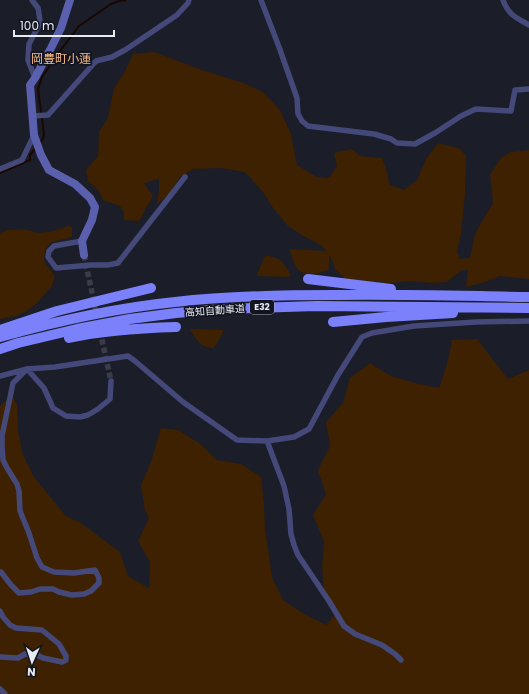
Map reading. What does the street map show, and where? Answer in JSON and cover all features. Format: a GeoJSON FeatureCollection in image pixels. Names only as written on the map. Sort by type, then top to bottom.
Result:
{"type":"FeatureCollection","features":[{"type":"Feature","properties":{"kind":"highway"},"geometry":{"type":"LineString","coordinates":[[308,279],[400,290],[515,295],[529,297]]}},
{"type":"Feature","properties":{"kind":"highway"},"geometry":{"type":"LineString","coordinates":[[0,330],[57,311],[151,288]]}},
{"type":"Feature","properties":{"kind":"highway","name":"高知自動車道"},"geometry":{"type":"LineString","coordinates":[[0,337],[76,318],[128,308],[216,298],[315,295],[529,297]]}},
{"type":"Feature","properties":{"kind":"highway","name":"高知自動車道"},"geometry":{"type":"LineString","coordinates":[[0,349],[18,343],[77,329],[130,319],[224,309],[316,306],[529,308]]}},
{"type":"Feature","properties":{"kind":"highway"},"geometry":{"type":"LineString","coordinates":[[333,322],[386,317],[529,308]]}},
{"type":"Feature","properties":{"kind":"highway"},"geometry":{"type":"LineString","coordinates":[[0,353],[79,336],[124,330],[176,327]]}},
{"type":"Feature","properties":{"kind":"street"},"geometry":{"type":"LineString","coordinates":[[32,0],[38,8],[40,20],[29,44],[28,60],[35,78]]}},
{"type":"Feature","properties":{"kind":"street"},"geometry":{"type":"LineString","coordinates":[[0,169],[22,160],[35,139],[39,115],[30,85],[61,28],[70,0]]}},
{"type":"Feature","properties":{"kind":"street"},"geometry":{"type":"LineString","coordinates":[[39,115],[48,114],[96,61],[112,57],[125,50],[177,15],[189,0]]}},
{"type":"Feature","properties":{"kind":"street"},"geometry":{"type":"LineString","coordinates":[[261,0],[297,98],[298,114],[302,121],[308,126],[374,134],[391,139],[397,143],[415,144],[436,133],[461,116],[476,110],[511,111],[515,90],[529,89]]}},
{"type":"Feature","properties":{"kind":"street"},"geometry":{"type":"LineString","coordinates":[[503,0],[511,14],[529,25]]}},
{"type":"Feature","properties":{"kind":"street"},"geometry":{"type":"LineString","coordinates":[[35,139],[43,161],[49,170],[75,184],[92,201],[95,207],[92,220],[82,241],[84,255]]}},
{"type":"Feature","properties":{"kind":"street"},"geometry":{"type":"LineString","coordinates":[[82,241],[54,246],[49,251],[48,257],[56,268],[118,263],[185,178]]}},
{"type":"Feature","properties":{"kind":"street"},"geometry":{"type":"LineString","coordinates":[[0,376],[27,369],[55,367],[128,356],[183,402],[237,440],[267,441],[294,437],[309,429],[338,375],[362,338],[372,333],[422,326],[476,322],[529,321]]}},
{"type":"Feature","properties":{"kind":"street"},"geometry":{"type":"LineString","coordinates":[[27,369],[44,388],[53,408],[66,416],[80,417],[88,415],[98,409],[110,399],[111,381]]}},
{"type":"Feature","properties":{"kind":"street"},"geometry":{"type":"LineString","coordinates":[[0,572],[19,592],[53,589],[72,595],[84,594],[91,591],[99,583],[99,578],[95,570],[74,573],[54,572],[42,567],[37,558],[20,511],[19,491],[17,484],[3,460],[2,436],[13,383],[27,369]]}},
{"type":"Feature","properties":{"kind":"street"},"geometry":{"type":"LineString","coordinates":[[267,441],[284,486],[289,509],[291,534],[298,555],[344,626],[355,634],[382,646],[402,660]]}},
{"type":"Feature","properties":{"kind":"street"},"geometry":{"type":"LineString","coordinates":[[0,611],[3,618],[10,625],[16,628],[42,630],[59,644],[66,656],[66,660],[62,662],[43,658],[37,655],[25,654],[18,658],[0,657]]}},
{"type":"Feature","properties":{"kind":"street"},"geometry":{"type":"LineString","coordinates":[[0,689],[5,694]]}},
{"type":"Feature","properties":{"kind":"shaded area"},"geometry":{"type":"Polygon","coordinates":[[[154,52],[202,70],[243,83],[263,92],[280,110],[291,134],[297,165],[317,177],[329,178],[337,166],[334,153],[352,149],[360,156],[382,158],[390,185],[404,190],[417,180],[426,159],[438,143],[459,148],[466,156],[465,194],[461,234],[457,251],[460,259],[470,258],[477,230],[493,203],[490,174],[501,158],[511,152],[529,150],[529,279],[500,276],[466,287],[468,270],[462,270],[447,282],[433,283],[409,281],[390,283],[345,279],[335,269],[329,255],[329,269],[311,274],[302,273],[296,267],[289,249],[326,251],[321,245],[288,226],[273,208],[263,192],[245,172],[221,168],[193,169],[180,177],[169,194],[157,204],[159,179],[144,183],[153,196],[139,221],[124,220],[124,213],[120,206],[103,200],[99,191],[88,181],[86,170],[98,156],[99,132],[108,118],[114,88],[124,73],[133,54],[154,52]]]}},
{"type":"Feature","properties":{"kind":"shaded area"},"geometry":{"type":"Polygon","coordinates":[[[68,226],[72,227],[72,237],[50,243],[45,251],[45,263],[55,276],[52,286],[37,303],[27,311],[16,316],[0,319],[0,233],[7,230],[23,229],[39,233],[54,231],[68,226]]]}},
{"type":"Feature","properties":{"kind":"shaded area"},"geometry":{"type":"Polygon","coordinates":[[[265,256],[278,258],[290,273],[289,277],[258,276],[257,274],[265,256]]]}},
{"type":"Feature","properties":{"kind":"shaded area"},"geometry":{"type":"Polygon","coordinates":[[[190,329],[224,330],[214,348],[209,348],[199,343],[190,329]]]}},
{"type":"Feature","properties":{"kind":"shaded area"},"geometry":{"type":"Polygon","coordinates":[[[477,339],[508,379],[529,370],[529,694],[0,694],[0,406],[12,395],[17,405],[18,431],[23,455],[34,477],[66,516],[81,523],[120,552],[128,576],[149,588],[150,562],[138,541],[149,518],[145,511],[141,485],[151,462],[161,428],[178,430],[199,443],[217,460],[241,464],[261,477],[265,528],[272,577],[283,600],[304,614],[326,625],[337,613],[324,591],[322,566],[324,541],[313,515],[326,494],[318,470],[330,446],[326,422],[343,403],[350,378],[370,363],[391,376],[439,388],[447,364],[452,340],[477,339]]]}},
{"type":"Feature","properties":{"kind":"waterway"},"geometry":{"type":"LineString","coordinates":[[40,143],[44,134],[38,89],[42,77],[79,26],[111,4],[126,0]]}},
{"type":"Feature","properties":{"kind":"waterway"},"geometry":{"type":"LineString","coordinates":[[0,173],[30,160],[30,155],[36,148]]}},
{"type":"Feature","properties":{"kind":"tunnel"},"geometry":{"type":"LineString","coordinates":[[84,255],[97,316]]}},
{"type":"Feature","properties":{"kind":"tunnel"},"geometry":{"type":"LineString","coordinates":[[100,331],[111,381]]}},
{"type":"Feature","properties":{"kind":"district","name":"岡豊町小蓮"},"geometry":{"type":"Point","coordinates":[61,59]}}]}
